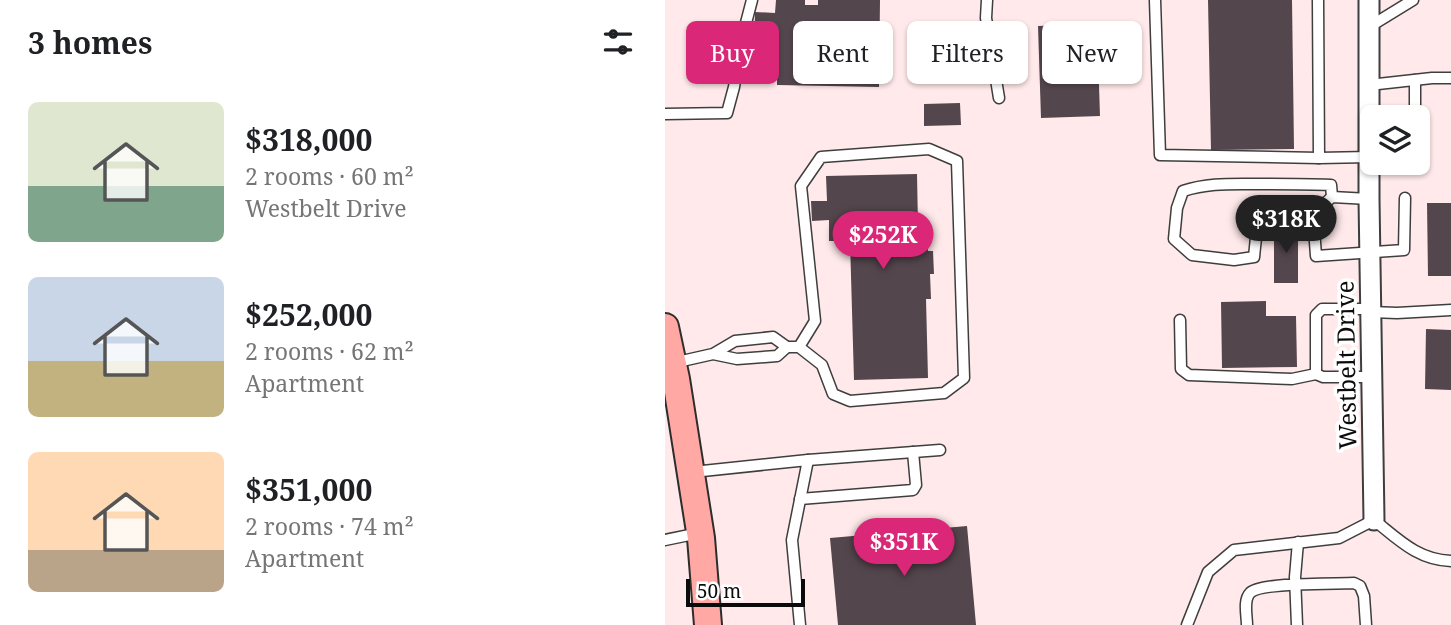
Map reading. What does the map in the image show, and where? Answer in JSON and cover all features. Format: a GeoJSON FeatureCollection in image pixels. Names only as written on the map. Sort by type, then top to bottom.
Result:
{"type":"FeatureCollection","features":[{"type":"Feature","properties":{"kind":"street","name":"Westbelt Drive"},"geometry":{"type":"LineString","coordinates":[[1369,0],[1369,105]]}},
{"type":"Feature","properties":{"kind":"street","name":"Westbelt Drive"},"geometry":{"type":"LineString","coordinates":[[1370,175],[1374,520]]}},
{"type":"Feature","properties":{"kind":"street"},"geometry":{"type":"LineString","coordinates":[[665,327],[671,376],[691,472],[700,533],[708,625]]}},
{"type":"Feature","properties":{"kind":"lane"},"geometry":{"type":"LineString","coordinates":[[665,114],[727,113],[752,0]]}},
{"type":"Feature","properties":{"kind":"lane"},"geometry":{"type":"LineString","coordinates":[[987,0],[986,18],[999,98]]}},
{"type":"Feature","properties":{"kind":"lane"},"geometry":{"type":"LineString","coordinates":[[1155,0],[1160,155],[1360,157]]}},
{"type":"Feature","properties":{"kind":"lane"},"geometry":{"type":"LineString","coordinates":[[1318,0],[1319,158]]}},
{"type":"Feature","properties":{"kind":"lane"},"geometry":{"type":"LineString","coordinates":[[1369,27],[1413,0]]}},
{"type":"Feature","properties":{"kind":"lane"},"geometry":{"type":"LineString","coordinates":[[1369,85],[1451,78]]}},
{"type":"Feature","properties":{"kind":"lane"},"geometry":{"type":"LineString","coordinates":[[1415,80],[1415,105]]}},
{"type":"Feature","properties":{"kind":"lane"},"geometry":{"type":"LineString","coordinates":[[671,376],[735,341],[773,337],[787,347],[799,347],[822,366],[833,394],[850,401],[944,393],[964,378],[957,161],[929,149],[821,157],[801,186],[815,321],[799,347]]}},
{"type":"Feature","properties":{"kind":"lane"},"geometry":{"type":"LineString","coordinates":[[1332,197],[1331,185],[1197,186],[1183,191],[1177,208],[1174,239],[1192,255],[1234,260],[1254,257],[1258,218],[1313,214],[1332,197],[1369,199]]}},
{"type":"Feature","properties":{"kind":"lane"},"geometry":{"type":"LineString","coordinates":[[1313,214],[1317,256],[1404,250],[1405,198]]}},
{"type":"Feature","properties":{"kind":"lane"},"geometry":{"type":"LineString","coordinates":[[1316,374],[1316,315],[1322,309],[1397,313],[1451,310]]}},
{"type":"Feature","properties":{"kind":"lane"},"geometry":{"type":"LineString","coordinates":[[1180,320],[1181,369],[1189,375],[1292,379],[1316,374],[1323,377],[1371,377]]}},
{"type":"Feature","properties":{"kind":"lane"},"geometry":{"type":"LineString","coordinates":[[713,355],[737,359],[777,356],[787,347]]}},
{"type":"Feature","properties":{"kind":"lane"},"geometry":{"type":"LineString","coordinates":[[691,472],[940,450]]}},
{"type":"Feature","properties":{"kind":"lane"},"geometry":{"type":"LineString","coordinates":[[800,499],[913,490],[916,485],[913,452]]}},
{"type":"Feature","properties":{"kind":"lane"},"geometry":{"type":"LineString","coordinates":[[800,625],[792,540],[809,460]]}},
{"type":"Feature","properties":{"kind":"lane"},"geometry":{"type":"LineString","coordinates":[[1187,625],[1208,572],[1234,550],[1339,538],[1374,520],[1412,550],[1436,561],[1451,561]]}},
{"type":"Feature","properties":{"kind":"lane"},"geometry":{"type":"LineString","coordinates":[[665,540],[700,533]]}},
{"type":"Feature","properties":{"kind":"lane"},"geometry":{"type":"LineString","coordinates":[[1297,625],[1298,542]]}},
{"type":"Feature","properties":{"kind":"lane"},"geometry":{"type":"LineString","coordinates":[[1247,625],[1246,601],[1249,593],[1258,588],[1275,585],[1354,583],[1360,586],[1364,596],[1366,625]]}},
{"type":"Feature","properties":{"kind":"building"},"geometry":{"type":"Polygon","coordinates":[[[776,0],[805,0],[805,5],[818,5],[818,0],[880,0],[880,21],[793,21],[793,84],[879,84],[879,87],[777,85],[779,21],[755,21],[755,12],[775,13],[776,0]]]}},
{"type":"Feature","properties":{"kind":"building"},"geometry":{"type":"Polygon","coordinates":[[[1208,0],[1292,0],[1294,149],[1211,150],[1208,0]]]}},
{"type":"Feature","properties":{"kind":"building"},"geometry":{"type":"Polygon","coordinates":[[[1038,26],[1042,26],[1042,84],[1099,84],[1100,116],[1041,118],[1038,26]]]}},
{"type":"Feature","properties":{"kind":"building"},"geometry":{"type":"Polygon","coordinates":[[[960,103],[961,125],[924,126],[924,104],[960,103]]]}},
{"type":"Feature","properties":{"kind":"building"},"geometry":{"type":"Polygon","coordinates":[[[917,174],[918,226],[927,226],[928,251],[933,251],[931,299],[926,299],[928,378],[854,380],[850,241],[829,241],[829,220],[812,221],[811,201],[827,201],[826,176],[917,174]]]}},
{"type":"Feature","properties":{"kind":"building"},"geometry":{"type":"Polygon","coordinates":[[[1427,203],[1451,203],[1451,276],[1428,276],[1427,203]]]}},
{"type":"Feature","properties":{"kind":"building"},"geometry":{"type":"Polygon","coordinates":[[[1274,227],[1298,227],[1298,283],[1274,283],[1274,227]]]}},
{"type":"Feature","properties":{"kind":"building"},"geometry":{"type":"Polygon","coordinates":[[[1266,301],[1266,316],[1296,316],[1297,367],[1222,368],[1221,302],[1266,301]]]}},
{"type":"Feature","properties":{"kind":"building"},"geometry":{"type":"Polygon","coordinates":[[[1426,329],[1451,330],[1451,390],[1425,389],[1426,329]]]}},
{"type":"Feature","properties":{"kind":"building"},"geometry":{"type":"Polygon","coordinates":[[[967,526],[976,625],[838,625],[830,538],[967,526]]]}}]}
